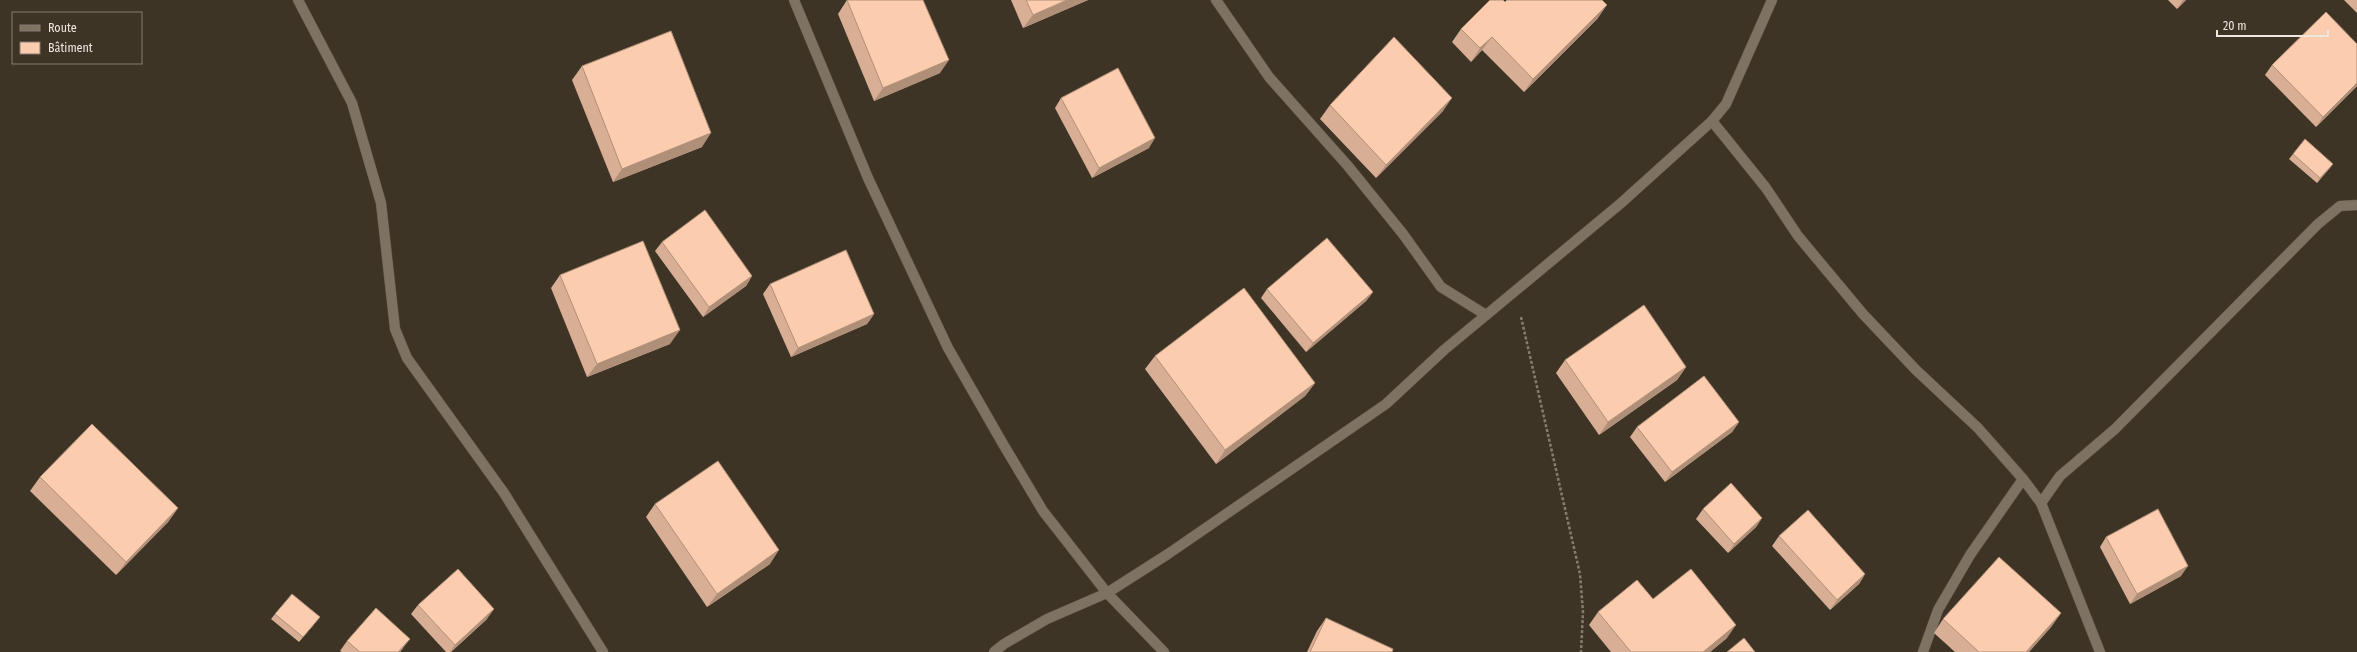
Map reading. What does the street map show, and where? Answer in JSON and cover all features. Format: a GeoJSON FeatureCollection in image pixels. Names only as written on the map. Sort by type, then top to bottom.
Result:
{"type":"FeatureCollection","features":[{"type":"Feature","properties":{"kind":"street"},"geometry":{"type":"LineString","coordinates":[[298,0],[352,103],[381,203],[395,328],[407,358],[504,493],[603,652]]}},
{"type":"Feature","properties":{"kind":"street"},"geometry":{"type":"LineString","coordinates":[[794,0],[868,178],[948,348],[1043,511],[1108,592],[1164,652]]}},
{"type":"Feature","properties":{"kind":"street"},"geometry":{"type":"LineString","coordinates":[[1216,0],[1269,77],[1353,172],[1403,234],[1441,287],[1486,315]]}},
{"type":"Feature","properties":{"kind":"street"},"geometry":{"type":"LineString","coordinates":[[994,652],[1004,644],[1047,619],[1108,592],[1248,500],[1386,404],[1444,350],[1620,204],[1712,121],[1726,104],[1772,0]]}},
{"type":"Feature","properties":{"kind":"street"},"geometry":{"type":"LineString","coordinates":[[1712,121],[1766,188],[1798,236],[1863,314],[1916,370],[1978,428],[2041,503],[2100,652]]}},
{"type":"Feature","properties":{"kind":"street"},"geometry":{"type":"LineString","coordinates":[[2041,503],[2060,476],[2115,429],[2318,224],[2340,206],[2357,205]]}},
{"type":"Feature","properties":{"kind":"street"},"geometry":{"type":"LineString","coordinates":[[1923,652],[1938,610],[1970,555],[2022,479]]}},
{"type":"Feature","properties":{"kind":"path"},"geometry":{"type":"LineString","coordinates":[[1515,292],[1580,574],[1583,612],[1581,652]]}},
{"type":"Feature","properties":{"kind":"building"},"geometry":{"type":"Polygon","coordinates":[[[847,0],[923,0],[949,60],[883,88],[847,0]]]}},
{"type":"Feature","properties":{"kind":"building"},"geometry":{"type":"Polygon","coordinates":[[[1026,0],[1067,0],[1033,15],[1026,0]]]}},
{"type":"Feature","properties":{"kind":"building"},"geometry":{"type":"Polygon","coordinates":[[[1490,0],[1503,0],[1505,2],[1507,0],[1602,0],[1607,5],[1533,79],[1492,37],[1480,48],[1461,29],[1490,0]]]}},
{"type":"Feature","properties":{"kind":"building"},"geometry":{"type":"Polygon","coordinates":[[[2326,12],[2357,44],[2357,83],[2323,117],[2272,65],[2326,12]]]}},
{"type":"Feature","properties":{"kind":"building"},"geometry":{"type":"Polygon","coordinates":[[[671,31],[711,133],[622,169],[582,66],[671,31]]]}},
{"type":"Feature","properties":{"kind":"building"},"geometry":{"type":"Polygon","coordinates":[[[1394,37],[1452,98],[1386,165],[1330,105],[1394,37]]]}},
{"type":"Feature","properties":{"kind":"building"},"geometry":{"type":"Polygon","coordinates":[[[1118,68],[1155,138],[1099,168],[1061,98],[1118,68]]]}},
{"type":"Feature","properties":{"kind":"building"},"geometry":{"type":"Polygon","coordinates":[[[2305,139],[2333,164],[2320,178],[2293,154],[2305,139]]]}},
{"type":"Feature","properties":{"kind":"building"},"geometry":{"type":"Polygon","coordinates":[[[705,210],[752,276],[709,307],[662,242],[705,210]]]}},
{"type":"Feature","properties":{"kind":"building"},"geometry":{"type":"Polygon","coordinates":[[[1327,238],[1373,292],[1313,343],[1267,289],[1327,238]]]}},
{"type":"Feature","properties":{"kind":"building"},"geometry":{"type":"Polygon","coordinates":[[[643,241],[680,330],[597,364],[560,275],[643,241]]]}},
{"type":"Feature","properties":{"kind":"building"},"geometry":{"type":"Polygon","coordinates":[[[846,250],[874,314],[798,348],[770,284],[846,250]]]}},
{"type":"Feature","properties":{"kind":"building"},"geometry":{"type":"Polygon","coordinates":[[[1244,288],[1315,383],[1225,450],[1155,356],[1244,288]]]}},
{"type":"Feature","properties":{"kind":"building"},"geometry":{"type":"Polygon","coordinates":[[[1644,305],[1686,367],[1608,422],[1565,360],[1644,305]]]}},
{"type":"Feature","properties":{"kind":"building"},"geometry":{"type":"Polygon","coordinates":[[[1704,376],[1739,422],[1672,472],[1637,427],[1704,376]]]}},
{"type":"Feature","properties":{"kind":"building"},"geometry":{"type":"Polygon","coordinates":[[[92,424],[178,508],[126,562],[40,477],[92,424]]]}},
{"type":"Feature","properties":{"kind":"building"},"geometry":{"type":"Polygon","coordinates":[[[718,461],[779,550],[717,594],[655,504],[718,461]]]}},
{"type":"Feature","properties":{"kind":"building"},"geometry":{"type":"Polygon","coordinates":[[[1731,483],[1762,518],[1734,544],[1703,509],[1731,483]]]}},
{"type":"Feature","properties":{"kind":"building"},"geometry":{"type":"Polygon","coordinates":[[[2158,509],[2188,566],[2137,594],[2106,537],[2158,509]]]}},
{"type":"Feature","properties":{"kind":"building"},"geometry":{"type":"Polygon","coordinates":[[[1808,510],[1865,574],[1837,600],[1779,536],[1808,510]]]}},
{"type":"Feature","properties":{"kind":"building"},"geometry":{"type":"Polygon","coordinates":[[[1999,557],[2061,613],[2026,652],[1979,652],[1943,619],[1999,557]]]}},
{"type":"Feature","properties":{"kind":"building"},"geometry":{"type":"Polygon","coordinates":[[[458,569],[494,609],[455,645],[418,605],[458,569]]]}},
{"type":"Feature","properties":{"kind":"building"},"geometry":{"type":"Polygon","coordinates":[[[1691,569],[1736,625],[1703,652],[1631,652],[1598,612],[1637,580],[1653,599],[1691,569]]]}},
{"type":"Feature","properties":{"kind":"building"},"geometry":{"type":"Polygon","coordinates":[[[292,594],[320,617],[303,637],[275,614],[292,594]]]}},
{"type":"Feature","properties":{"kind":"building"},"geometry":{"type":"Polygon","coordinates":[[[376,608],[410,639],[398,652],[360,652],[347,641],[376,608]]]}},
{"type":"Feature","properties":{"kind":"building"},"geometry":{"type":"Polygon","coordinates":[[[1326,618],[1393,649],[1392,652],[1310,652],[1326,618]]]}},
{"type":"Feature","properties":{"kind":"building"},"geometry":{"type":"Polygon","coordinates":[[[1744,638],[1755,652],[1727,652],[1744,638]]]}}]}
